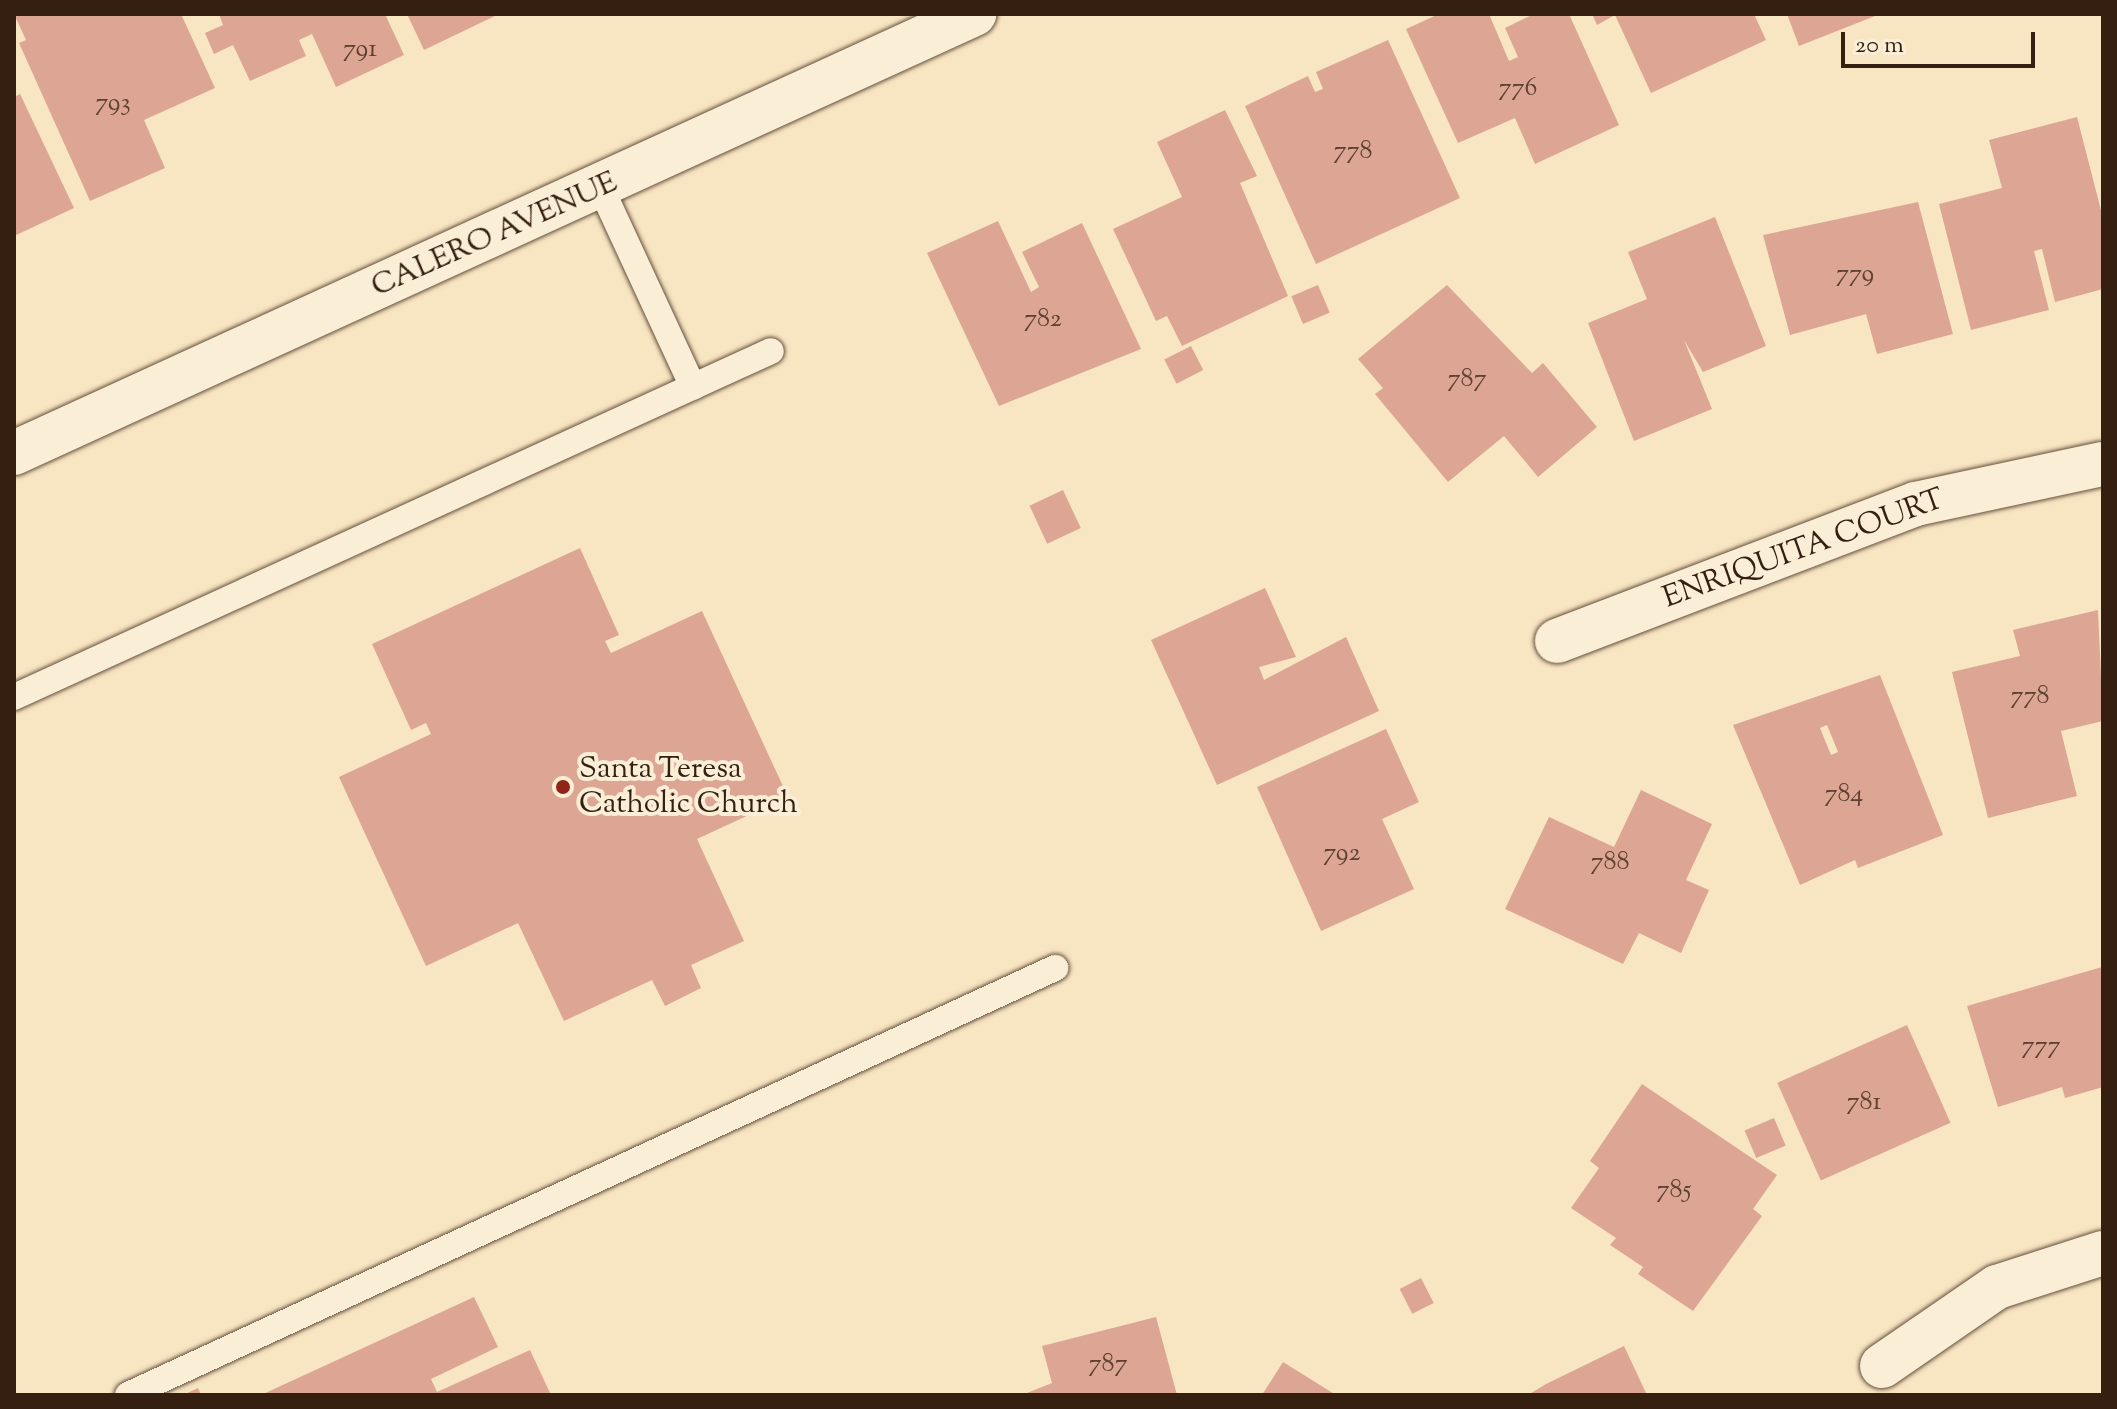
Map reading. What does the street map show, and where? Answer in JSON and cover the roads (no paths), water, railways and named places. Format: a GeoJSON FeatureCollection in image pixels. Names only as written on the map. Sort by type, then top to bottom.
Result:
{"type":"FeatureCollection","features":[{"type":"Feature","properties":{"kind":"street","name":"CALERO AVENUE"},"geometry":{"type":"LineString","coordinates":[[14,453],[601,188],[974,14]]}},
{"type":"Feature","properties":{"kind":"street","name":"ENRIQUITA COURT"},"geometry":{"type":"LineString","coordinates":[[1557,641],[1916,504],[2103,464]]}},
{"type":"Feature","properties":{"kind":"street"},"geometry":{"type":"LineString","coordinates":[[1882,1366],[1997,1287],[2103,1253]]}},
{"type":"Feature","properties":{"kind":"lane"},"geometry":{"type":"LineString","coordinates":[[601,188],[693,387]]}},
{"type":"Feature","properties":{"kind":"lane"},"geometry":{"type":"LineString","coordinates":[[14,697],[771,351]]}},
{"type":"Feature","properties":{"kind":"lane"},"geometry":{"type":"LineString","coordinates":[[128,1395],[1055,968]]}},
{"type":"Feature","properties":{"kind":"place","name":"Santa Teresa Catholic Church"},"geometry":{"type":"Point","coordinates":[563,787]}}]}
